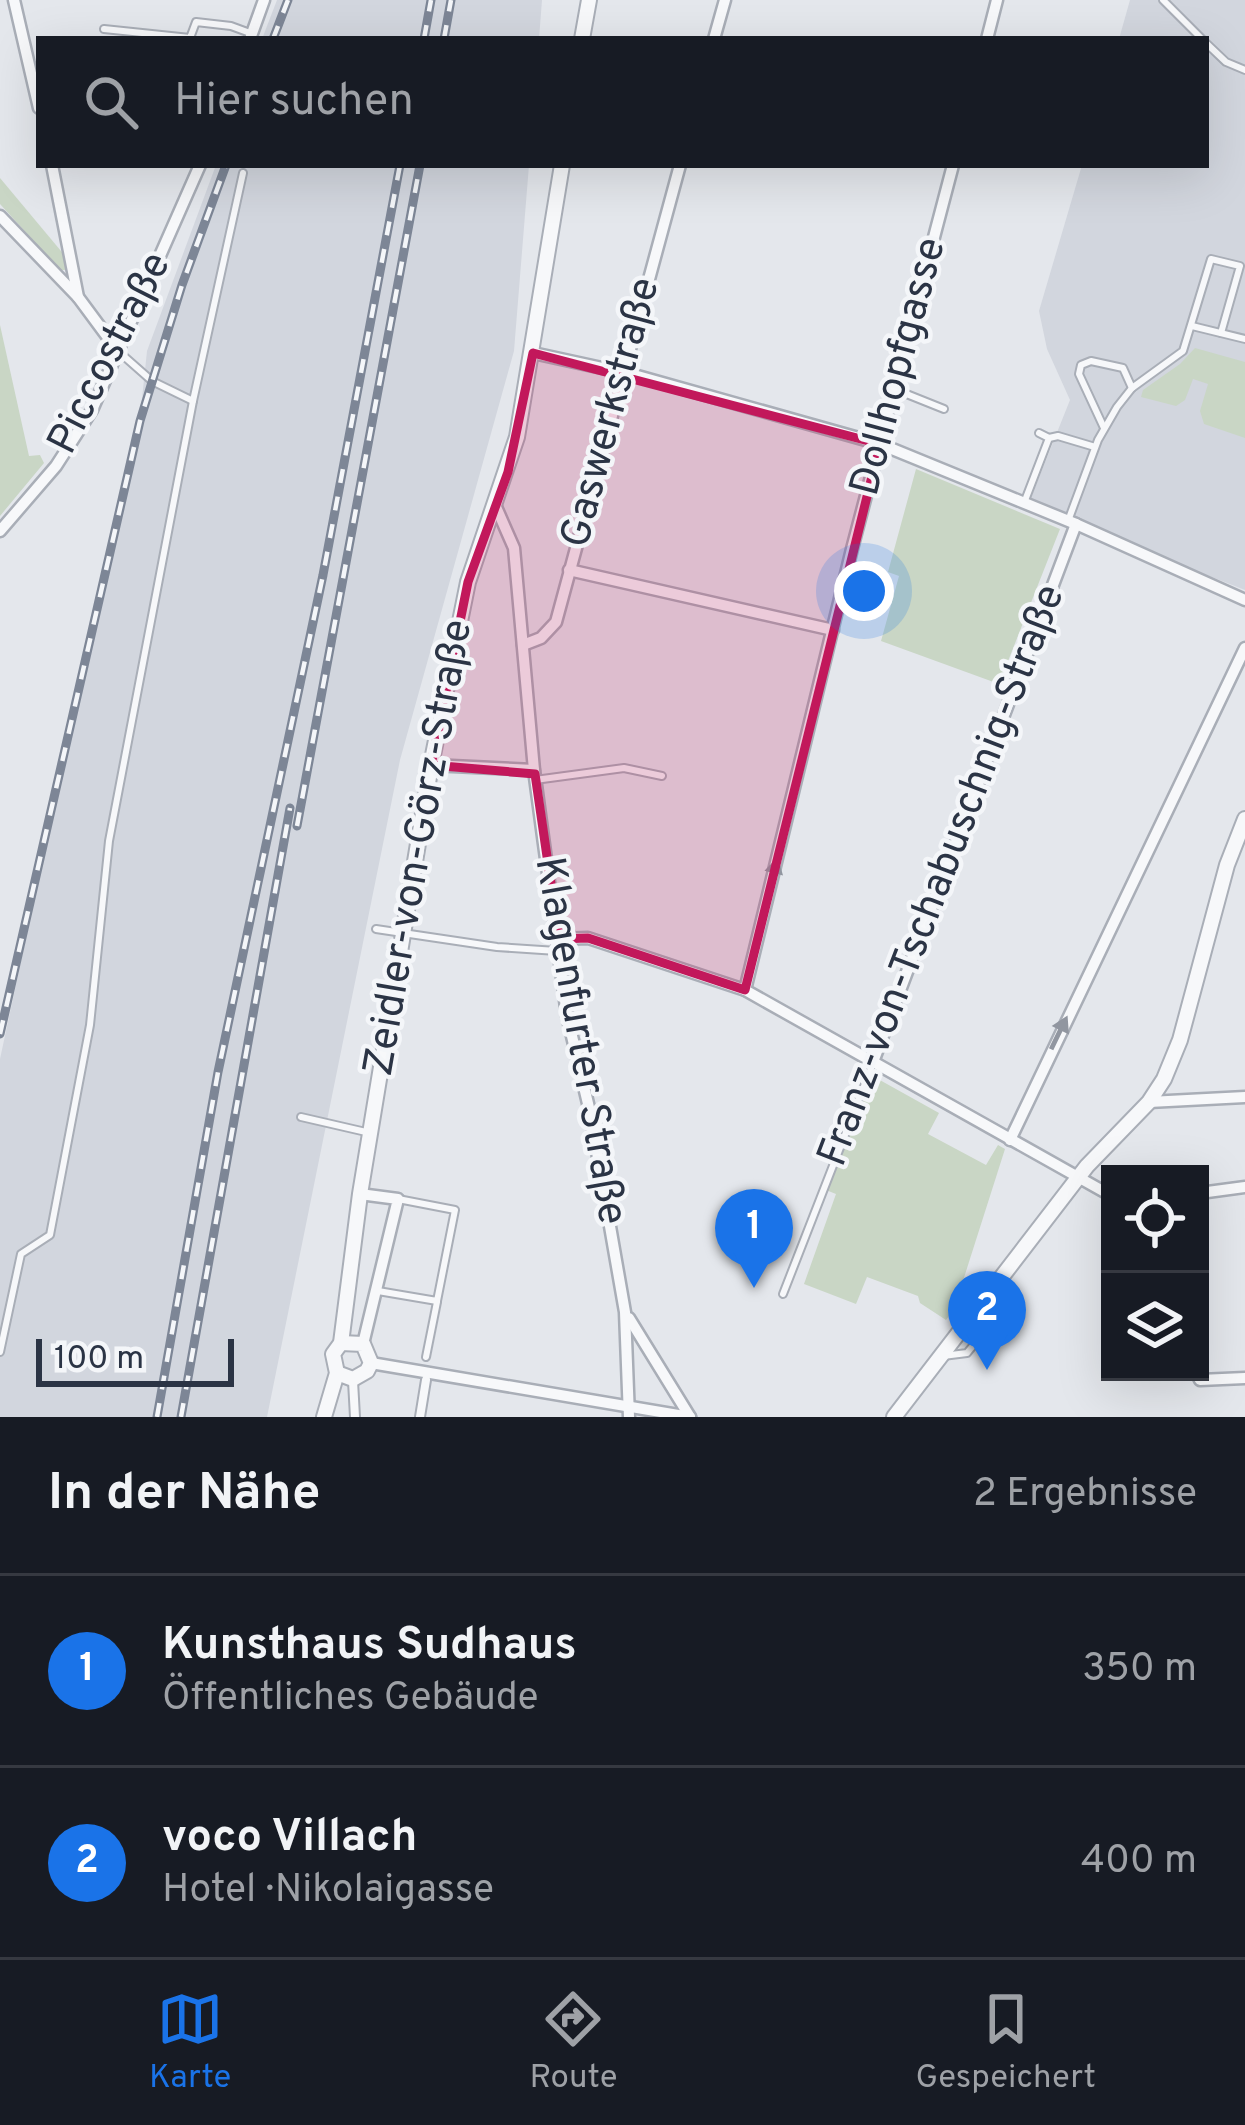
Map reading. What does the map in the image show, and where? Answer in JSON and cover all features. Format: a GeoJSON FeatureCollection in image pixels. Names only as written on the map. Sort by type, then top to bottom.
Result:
{"type":"FeatureCollection","features":[{"type":"Feature","properties":{"kind":"street"},"geometry":{"type":"LineString","coordinates":[[14,0],[36,95]]}},
{"type":"Feature","properties":{"kind":"street"},"geometry":{"type":"LineString","coordinates":[[251,36],[265,0]]}},
{"type":"Feature","properties":{"kind":"street"},"geometry":{"type":"LineString","coordinates":[[583,36],[589,0]]}},
{"type":"Feature","properties":{"kind":"street"},"geometry":{"type":"LineString","coordinates":[[715,36],[725,0]]}},
{"type":"Feature","properties":{"kind":"street"},"geometry":{"type":"LineString","coordinates":[[988,36],[997,0]]}},
{"type":"Feature","properties":{"kind":"street"},"geometry":{"type":"LineString","coordinates":[[53,168],[78,297]]}},
{"type":"Feature","properties":{"kind":"street","name":"Piccostraße"},"geometry":{"type":"LineString","coordinates":[[0,530],[56,466],[92,410],[199,168]]}},
{"type":"Feature","properties":{"kind":"street"},"geometry":{"type":"LineString","coordinates":[[496,507],[518,437],[562,168]]}},
{"type":"Feature","properties":{"kind":"street","name":"Gaswerkstraße"},"geometry":{"type":"LineString","coordinates":[[523,645],[542,638],[556,622],[679,168]]}},
{"type":"Feature","properties":{"kind":"street","name":"Dollhopfgasse"},"geometry":{"type":"LineString","coordinates":[[745,990],[952,168]]}},
{"type":"Feature","properties":{"kind":"street"},"geometry":{"type":"LineString","coordinates":[[0,216],[78,297],[118,351]]}},
{"type":"Feature","properties":{"kind":"street"},"geometry":{"type":"LineString","coordinates":[[533,353],[624,372],[880,444],[1072,522],[1245,600]]}},
{"type":"Feature","properties":{"kind":"street","name":"Klagenfurter Straße"},"geometry":{"type":"LineString","coordinates":[[496,507],[514,548],[535,775],[567,1015],[590,1112],[626,1312],[629,1412]]}},
{"type":"Feature","properties":{"kind":"street","name":"Zeidler-von-Görz-Straße"},"geometry":{"type":"LineString","coordinates":[[341,1343],[360,1194],[431,765],[468,582],[496,507]]}},
{"type":"Feature","properties":{"kind":"street","name":"Franz-von-Tschabuschnig-Straße"},"geometry":{"type":"LineString","coordinates":[[873,1062],[1072,522]]}},
{"type":"Feature","properties":{"kind":"street"},"geometry":{"type":"LineString","coordinates":[[569,570],[833,629]]}},
{"type":"Feature","properties":{"kind":"street"},"geometry":{"type":"LineString","coordinates":[[1010,1140],[1245,648]]}},
{"type":"Feature","properties":{"kind":"street"},"geometry":{"type":"LineString","coordinates":[[431,765],[535,775]]}},
{"type":"Feature","properties":{"kind":"street"},"geometry":{"type":"LineString","coordinates":[[894,1417],[1077,1179],[1149,1102],[1164,1079],[1180,1040],[1207,928],[1245,819]]}},
{"type":"Feature","properties":{"kind":"street"},"geometry":{"type":"LineString","coordinates":[[559,945],[588,938],[745,990],[1101,1191]]}},
{"type":"Feature","properties":{"kind":"street"},"geometry":{"type":"LineString","coordinates":[[1149,1102],[1245,1097]]}},
{"type":"Feature","properties":{"kind":"street"},"geometry":{"type":"LineString","coordinates":[[1209,1192],[1245,1187]]}},
{"type":"Feature","properties":{"kind":"street"},"geometry":{"type":"LineString","coordinates":[[322,1414],[345,1376],[368,1371],[371,1363],[363,1343],[398,1199],[360,1194]]}},
{"type":"Feature","properties":{"kind":"street","name":"Klagenfurter Straße"},"geometry":{"type":"LineString","coordinates":[[626,1312],[690,1417]]}},
{"type":"Feature","properties":{"kind":"street"},"geometry":{"type":"LineString","coordinates":[[356,1417],[345,1376],[332,1361],[341,1343],[363,1343]]}},
{"type":"Feature","properties":{"kind":"street"},"geometry":{"type":"LineString","coordinates":[[371,1363],[629,1412],[690,1417]]}},
{"type":"Feature","properties":{"kind":"street"},"geometry":{"type":"LineString","coordinates":[[1209,1380],[1245,1378]]}},
{"type":"Feature","properties":{"kind":"street"},"geometry":{"type":"LineString","coordinates":[[420,1417],[425,1379]]}},
{"type":"Feature","properties":{"kind":"lane"},"geometry":{"type":"LineString","coordinates":[[1163,0],[1199,36]]}},
{"type":"Feature","properties":{"kind":"lane"},"geometry":{"type":"LineString","coordinates":[[191,36],[196,22],[231,26],[251,36]]}},
{"type":"Feature","properties":{"kind":"lane"},"geometry":{"type":"LineString","coordinates":[[104,28],[173,36]]}},
{"type":"Feature","properties":{"kind":"lane"},"geometry":{"type":"LineString","coordinates":[[1209,46],[1226,62],[1245,70]]}},
{"type":"Feature","properties":{"kind":"lane"},"geometry":{"type":"LineString","coordinates":[[0,1352],[20,1254],[50,1235],[81,1080],[109,841],[243,173]]}},
{"type":"Feature","properties":{"kind":"lane"},"geometry":{"type":"LineString","coordinates":[[1072,522],[1104,429],[1132,388],[1183,351],[1211,259],[1240,266],[1221,333]]}},
{"type":"Feature","properties":{"kind":"lane"},"geometry":{"type":"LineString","coordinates":[[1192,326],[1245,339]]}},
{"type":"Feature","properties":{"kind":"lane"},"geometry":{"type":"LineString","coordinates":[[118,351],[152,381],[194,401]]}},
{"type":"Feature","properties":{"kind":"lane"},"geometry":{"type":"LineString","coordinates":[[1104,429],[1079,374],[1081,365],[1090,361],[1123,368],[1132,388]]}},
{"type":"Feature","properties":{"kind":"lane"},"geometry":{"type":"LineString","coordinates":[[894,389],[944,410]]}},
{"type":"Feature","properties":{"kind":"lane"},"geometry":{"type":"LineString","coordinates":[[1039,434],[1095,447]]}},
{"type":"Feature","properties":{"kind":"lane"},"geometry":{"type":"LineString","coordinates":[[1024,503],[1049,437]]}},
{"type":"Feature","properties":{"kind":"lane"},"geometry":{"type":"LineString","coordinates":[[535,775],[625,769],[662,776]]}},
{"type":"Feature","properties":{"kind":"lane"},"geometry":{"type":"LineString","coordinates":[[376,929],[497,947],[559,945]]}},
{"type":"Feature","properties":{"kind":"lane","name":"Franz-von-Tschabuschnig-Straße"},"geometry":{"type":"LineString","coordinates":[[783,1294],[873,1062]]}},
{"type":"Feature","properties":{"kind":"lane"},"geometry":{"type":"LineString","coordinates":[[302,1117],[370,1132]]}},
{"type":"Feature","properties":{"kind":"lane"},"geometry":{"type":"LineString","coordinates":[[398,1199],[455,1210],[426,1357]]}},
{"type":"Feature","properties":{"kind":"lane"},"geometry":{"type":"LineString","coordinates":[[378,1291],[437,1301]]}},
{"type":"Feature","properties":{"kind":"highlighted area"},"geometry":{"type":"Polygon","coordinates":[[[533,353],[880,444],[745,990],[588,938],[559,939],[535,774],[431,765],[468,582],[508,472],[533,353]]]}},
{"type":"Feature","properties":{"kind":"shaded area"},"geometry":{"type":"Polygon","coordinates":[[[277,0],[542,0],[539,36],[263,36],[277,0]]]}},
{"type":"Feature","properties":{"kind":"shaded area"},"geometry":{"type":"Polygon","coordinates":[[[1130,0],[1245,0],[1245,590],[1028,505],[1070,400],[1047,349],[1039,311],[1081,168],[1209,168],[1209,36],[1120,36],[1130,0]]]}},
{"type":"Feature","properties":{"kind":"shaded area"},"geometry":{"type":"Polygon","coordinates":[[[215,168],[529,168],[514,351],[400,760],[267,1417],[0,1417],[0,1059],[142,399],[147,351],[215,168]]]}},
{"type":"Feature","properties":{"kind":"green space"},"geometry":{"type":"Polygon","coordinates":[[[0,178],[66,257],[67,270],[60,270],[0,204],[0,178]]]}},
{"type":"Feature","properties":{"kind":"green space"},"geometry":{"type":"Polygon","coordinates":[[[0,325],[29,456],[40,455],[44,463],[0,516],[0,325]]]}},
{"type":"Feature","properties":{"kind":"green space"},"geometry":{"type":"Polygon","coordinates":[[[1195,348],[1245,362],[1245,438],[1204,424],[1200,411],[1208,384],[1193,379],[1185,400],[1176,406],[1141,397],[1143,390],[1195,348]]]}},
{"type":"Feature","properties":{"kind":"green space"},"geometry":{"type":"Polygon","coordinates":[[[916,469],[1060,529],[999,684],[881,641],[899,576],[888,572],[916,469]]]}},
{"type":"Feature","properties":{"kind":"green space"},"geometry":{"type":"Polygon","coordinates":[[[869,1074],[939,1113],[928,1134],[986,1165],[998,1145],[1005,1149],[954,1309],[946,1320],[920,1303],[918,1296],[867,1277],[856,1304],[804,1284],[836,1194],[826,1190],[869,1074]]]}},
{"type":"Feature","properties":{"kind":"railway"},"geometry":{"type":"LineString","coordinates":[[274,36],[288,0]]}},
{"type":"Feature","properties":{"kind":"railway"},"geometry":{"type":"LineString","coordinates":[[425,36],[431,0]]}},
{"type":"Feature","properties":{"kind":"railway"},"geometry":{"type":"LineString","coordinates":[[445,36],[451,0]]}},
{"type":"Feature","properties":{"kind":"railway"},"geometry":{"type":"LineString","coordinates":[[0,1034],[140,421],[225,168]]}},
{"type":"Feature","properties":{"kind":"railway"},"geometry":{"type":"LineString","coordinates":[[157,1417],[218,1072],[323,575],[399,168]]}},
{"type":"Feature","properties":{"kind":"railway"},"geometry":{"type":"LineString","coordinates":[[297,826],[419,168]]}},
{"type":"Feature","properties":{"kind":"railway"},"geometry":{"type":"LineString","coordinates":[[181,1417],[290,808]]}},
{"type":"Feature","properties":{"kind":"place","name":"Kunsthaus Sudhaus"},"geometry":{"type":"Point","coordinates":[754,1288]}},
{"type":"Feature","properties":{"kind":"place","name":"voco Villach"},"geometry":{"type":"Point","coordinates":[987,1370]}}]}
